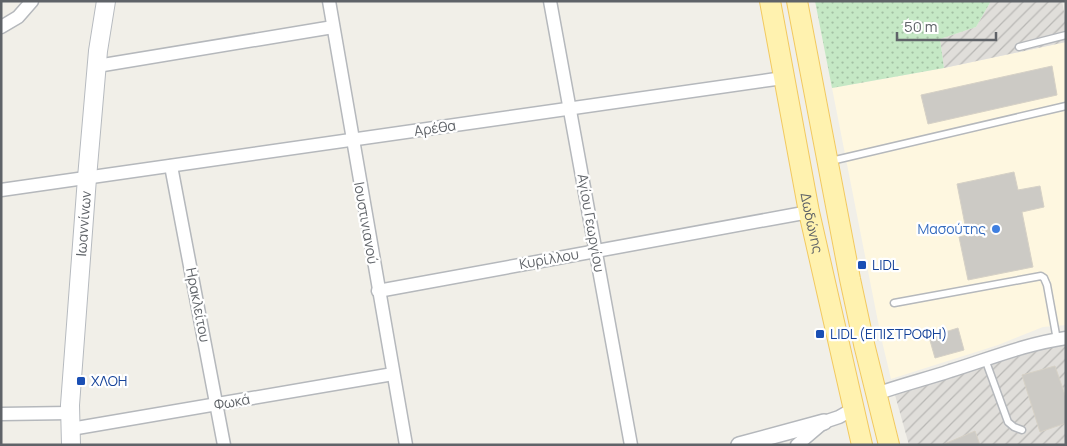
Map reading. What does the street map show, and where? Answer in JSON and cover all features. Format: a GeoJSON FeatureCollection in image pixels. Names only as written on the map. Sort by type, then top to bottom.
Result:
{"type":"FeatureCollection","features":[{"type":"Feature","properties":{"kind":"main road","name":"Ιωαννίνων"},"geometry":{"type":"LineString","coordinates":[[71,429],[87,178],[101,24],[106,1]]}},
{"type":"Feature","properties":{"kind":"main road","name":"Δωδώνης"},"geometry":{"type":"LineString","coordinates":[[770,1],[809,212],[862,445]]}},
{"type":"Feature","properties":{"kind":"main road","name":"Δωδώνης"},"geometry":{"type":"LineString","coordinates":[[797,1],[850,279],[889,445]]}},
{"type":"Feature","properties":{"kind":"street"},"geometry":{"type":"LineString","coordinates":[[1,26],[18,17],[32,1]]}},
{"type":"Feature","properties":{"kind":"street","name":"Ιουστινιανού"},"geometry":{"type":"LineString","coordinates":[[329,1],[406,445]]}},
{"type":"Feature","properties":{"kind":"street","name":"Αγίου Γεωργίου"},"geometry":{"type":"LineString","coordinates":[[550,1],[631,445]]}},
{"type":"Feature","properties":{"kind":"street"},"geometry":{"type":"LineString","coordinates":[[97,66],[333,27]]}},
{"type":"Feature","properties":{"kind":"street","name":"Αρέθα"},"geometry":{"type":"LineString","coordinates":[[1,190],[783,78]]}},
{"type":"Feature","properties":{"kind":"street","name":"Ηρακλείτου"},"geometry":{"type":"LineString","coordinates":[[171,166],[224,445]]}},
{"type":"Feature","properties":{"kind":"street","name":"Κυρίλλου"},"geometry":{"type":"LineString","coordinates":[[378,291],[809,212]]}},
{"type":"Feature","properties":{"kind":"street"},"geometry":{"type":"LineString","coordinates":[[876,394],[1019,348],[1062,339]]}},
{"type":"Feature","properties":{"kind":"street","name":"Φωκά"},"geometry":{"type":"LineString","coordinates":[[1,414],[71,429],[393,374]]}},
{"type":"Feature","properties":{"kind":"street"},"geometry":{"type":"LineString","coordinates":[[739,445],[824,422],[839,417],[853,409]]}},
{"type":"Feature","properties":{"kind":"street"},"geometry":{"type":"LineString","coordinates":[[797,445],[824,422]]}},
{"type":"Feature","properties":{"kind":"lane"},"geometry":{"type":"LineString","coordinates":[[1019,47],[1066,36]]}},
{"type":"Feature","properties":{"kind":"lane"},"geometry":{"type":"LineString","coordinates":[[827,162],[1066,106]]}},
{"type":"Feature","properties":{"kind":"lane"},"geometry":{"type":"LineString","coordinates":[[894,303],[1041,276],[1044,278],[1047,286],[1062,339]]}},
{"type":"Feature","properties":{"kind":"lane"},"geometry":{"type":"LineString","coordinates":[[985,359],[1008,422],[1022,430]]}},
{"type":"Feature","properties":{"kind":"shaded area"},"geometry":{"type":"Polygon","coordinates":[[[991,1],[1062,1],[1066,22],[1066,42],[944,68],[940,39],[976,27],[991,1]]]}},
{"type":"Feature","properties":{"kind":"shaded area"},"geometry":{"type":"Polygon","coordinates":[[[1066,42],[1066,325],[1043,327],[998,345],[891,379],[832,88],[944,68],[1066,42]]]}},
{"type":"Feature","properties":{"kind":"shaded area"},"geometry":{"type":"Polygon","coordinates":[[[1055,345],[1066,345],[1066,445],[909,445],[895,395],[1055,345]]]}},
{"type":"Feature","properties":{"kind":"green space"},"geometry":{"type":"Polygon","coordinates":[[[815,1],[991,1],[976,27],[940,39],[944,68],[832,88],[815,1]]]}},
{"type":"Feature","properties":{"kind":"building"},"geometry":{"type":"Polygon","coordinates":[[[1052,66],[1057,95],[928,124],[921,95],[1052,66]]]}},
{"type":"Feature","properties":{"kind":"building","name":"Μασούτης"},"geometry":{"type":"Polygon","coordinates":[[[1014,172],[1018,190],[1040,186],[1044,207],[1022,212],[1033,267],[968,280],[959,237],[967,235],[957,184],[1014,172]]]}},
{"type":"Feature","properties":{"kind":"building"},"geometry":{"type":"Polygon","coordinates":[[[958,328],[964,350],[935,358],[929,337],[958,328]]]}},
{"type":"Feature","properties":{"kind":"building"},"geometry":{"type":"Polygon","coordinates":[[[1055,366],[1066,398],[1066,423],[1040,432],[1022,375],[1055,366]]]}},
{"type":"Feature","properties":{"kind":"building"},"geometry":{"type":"Polygon","coordinates":[[[975,431],[980,445],[942,445],[975,431]]]}},
{"type":"Feature","properties":{"kind":"place","name":"Μασούτης"},"geometry":{"type":"Point","coordinates":[996,229]}},
{"type":"Feature","properties":{"kind":"place","name":"LIDL"},"geometry":{"type":"Point","coordinates":[862,265]}},
{"type":"Feature","properties":{"kind":"place","name":"LIDL (ΕΠΙΣΤΡΟΦΗ)"},"geometry":{"type":"Point","coordinates":[820,334]}},
{"type":"Feature","properties":{"kind":"place","name":"ΧΛΟΗ"},"geometry":{"type":"Point","coordinates":[81,381]}}]}
